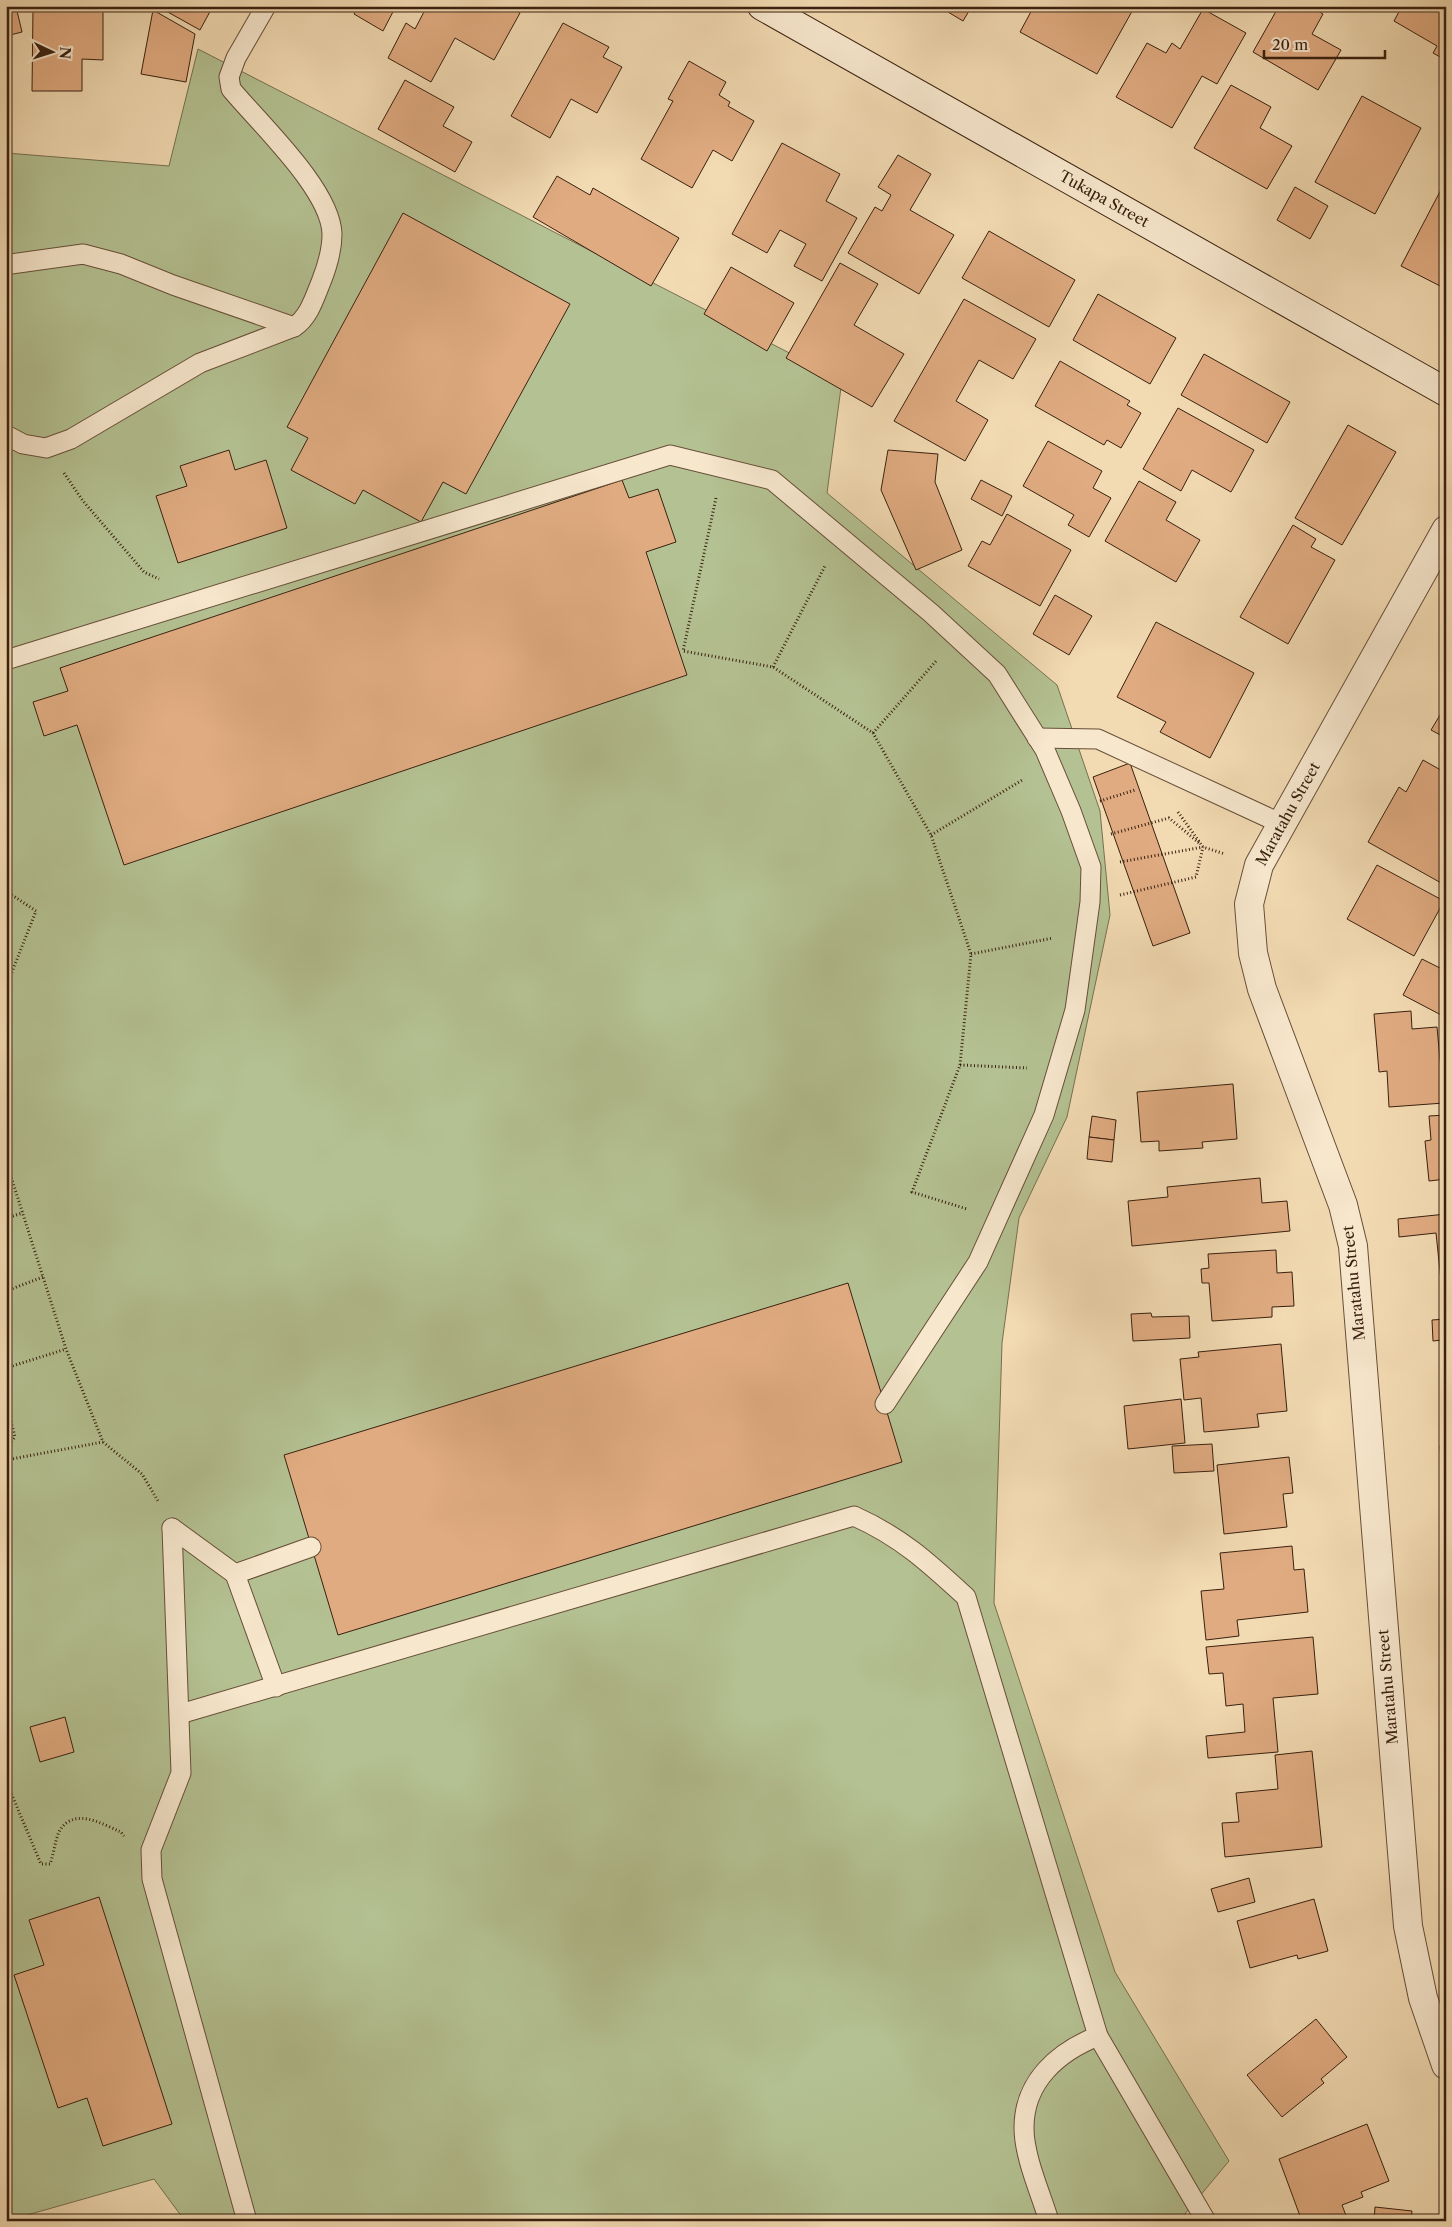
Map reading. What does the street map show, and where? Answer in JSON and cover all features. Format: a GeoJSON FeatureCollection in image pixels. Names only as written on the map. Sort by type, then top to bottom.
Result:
{"type":"FeatureCollection","features":[{"type":"Feature","properties":{"kind":"street","name":"Tukapa Street"},"geometry":{"type":"LineString","coordinates":[[762,6],[1446,392]]}},
{"type":"Feature","properties":{"kind":"street","name":"Maratahu Street"},"geometry":{"type":"LineString","coordinates":[[1446,530],[1259,865],[1249,904],[1253,953],[1260,980],[1344,1205],[1353,1246],[1408,1926],[1423,1998],[1446,2065]]}},
{"type":"Feature","properties":{"kind":"lane"},"geometry":{"type":"LineString","coordinates":[[6,435],[23,444],[46,448],[71,439],[200,363],[294,327],[303,321],[330,258],[332,234],[329,215],[311,184],[231,89],[229,76],[236,58],[266,6]]}},
{"type":"Feature","properties":{"kind":"lane"},"geometry":{"type":"LineString","coordinates":[[6,266],[83,254],[121,264],[294,327]]}},
{"type":"Feature","properties":{"kind":"lane"},"geometry":{"type":"LineString","coordinates":[[6,660],[670,455],[772,480],[840,536],[997,674],[1037,738],[1050,764],[1071,811],[1091,867],[1090,902],[1075,1010],[1044,1115],[978,1262],[885,1404]]}},
{"type":"Feature","properties":{"kind":"lane"},"geometry":{"type":"LineString","coordinates":[[1037,738],[1098,739],[1282,824]]}},
{"type":"Feature","properties":{"kind":"lane"},"geometry":{"type":"LineString","coordinates":[[180,1714],[854,1516],[876,1526],[917,1553],[966,1597],[1098,2036],[1206,2221]]}},
{"type":"Feature","properties":{"kind":"lane"},"geometry":{"type":"LineString","coordinates":[[172,1528],[235,1574],[276,1687]]}},
{"type":"Feature","properties":{"kind":"lane"},"geometry":{"type":"LineString","coordinates":[[172,1528],[181,1773],[151,1850],[152,1879],[247,2221]]}},
{"type":"Feature","properties":{"kind":"lane"},"geometry":{"type":"LineString","coordinates":[[235,1574],[311,1548]]}},
{"type":"Feature","properties":{"kind":"lane"},"geometry":{"type":"LineString","coordinates":[[1049,2221],[1027,2150],[1024,2128],[1028,2101],[1040,2077],[1056,2059],[1076,2045],[1098,2036]]}},
{"type":"Feature","properties":{"kind":"path"},"geometry":{"type":"LineString","coordinates":[[46,448],[83,501],[144,572],[201,600]]}},
{"type":"Feature","properties":{"kind":"path"},"geometry":{"type":"LineString","coordinates":[[723,468],[683,651],[774,667],[872,733],[932,835],[971,954],[960,1064],[912,1192],[998,1218]]}},
{"type":"Feature","properties":{"kind":"path"},"geometry":{"type":"LineString","coordinates":[[774,667],[840,536]]}},
{"type":"Feature","properties":{"kind":"path"},"geometry":{"type":"LineString","coordinates":[[872,733],[957,637]]}},
{"type":"Feature","properties":{"kind":"path"},"geometry":{"type":"LineString","coordinates":[[932,835],[1050,764]]}},
{"type":"Feature","properties":{"kind":"path"},"geometry":{"type":"LineString","coordinates":[[1071,811],[1140,789]]}},
{"type":"Feature","properties":{"kind":"path"},"geometry":{"type":"LineString","coordinates":[[1090,902],[1196,877],[1203,847],[1174,807]]}},
{"type":"Feature","properties":{"kind":"path"},"geometry":{"type":"LineString","coordinates":[[1083,842],[1169,818],[1203,847],[1259,865]]}},
{"type":"Feature","properties":{"kind":"path"},"geometry":{"type":"LineString","coordinates":[[1091,867],[1203,847]]}},
{"type":"Feature","properties":{"kind":"path"},"geometry":{"type":"LineString","coordinates":[[6,891],[36,911],[12,972],[6,993]]}},
{"type":"Feature","properties":{"kind":"path"},"geometry":{"type":"LineString","coordinates":[[971,954],[1086,931]]}},
{"type":"Feature","properties":{"kind":"path"},"geometry":{"type":"LineString","coordinates":[[6,970],[12,972]]}},
{"type":"Feature","properties":{"kind":"path"},"geometry":{"type":"LineString","coordinates":[[960,1064],[1057,1070]]}},
{"type":"Feature","properties":{"kind":"path"},"geometry":{"type":"LineString","coordinates":[[6,1161],[66,1349],[104,1442],[142,1474],[172,1528]]}},
{"type":"Feature","properties":{"kind":"path"},"geometry":{"type":"LineString","coordinates":[[6,1218],[23,1213]]}},
{"type":"Feature","properties":{"kind":"path"},"geometry":{"type":"LineString","coordinates":[[6,1290],[43,1277]]}},
{"type":"Feature","properties":{"kind":"path"},"geometry":{"type":"LineString","coordinates":[[6,1368],[66,1349]]}},
{"type":"Feature","properties":{"kind":"path"},"geometry":{"type":"LineString","coordinates":[[6,1401],[15,1437],[6,1448]]}},
{"type":"Feature","properties":{"kind":"path"},"geometry":{"type":"LineString","coordinates":[[6,1460],[104,1442]]}},
{"type":"Feature","properties":{"kind":"path"},"geometry":{"type":"LineString","coordinates":[[6,1781],[41,1864],[50,1864],[59,1831],[68,1821],[87,1818],[121,1832],[125,1838]]}},
{"type":"Feature","properties":{"kind":"green space"},"geometry":{"type":"Polygon","coordinates":[[[198,49],[842,380],[827,493],[1057,685],[1100,811],[1110,915],[1067,1117],[1019,1218],[1002,1343],[994,1603],[1115,1972],[1229,2161],[1179,2221],[185,2221],[154,2179],[6,2221],[6,153],[169,166],[198,49]]]}},
{"type":"Feature","properties":{"kind":"building"},"geometry":{"type":"Polygon","coordinates":[[[6,6],[26,6],[27,8],[17,11],[22,32],[6,36],[6,6]]]}},
{"type":"Feature","properties":{"kind":"building"},"geometry":{"type":"Polygon","coordinates":[[[33,6],[103,7],[103,60],[82,59],[82,91],[32,91],[33,6]]]}},
{"type":"Feature","properties":{"kind":"building"},"geometry":{"type":"Polygon","coordinates":[[[157,6],[213,6],[200,30],[157,6]]]}},
{"type":"Feature","properties":{"kind":"building"},"geometry":{"type":"Polygon","coordinates":[[[358,6],[396,6],[383,31],[354,14],[358,6]]]}},
{"type":"Feature","properties":{"kind":"building"},"geometry":{"type":"Polygon","coordinates":[[[427,6],[508,6],[520,13],[494,60],[455,38],[431,82],[388,58],[406,23],[415,29],[427,6]]]}},
{"type":"Feature","properties":{"kind":"building"},"geometry":{"type":"Polygon","coordinates":[[[938,6],[972,6],[963,21],[938,6]]]}},
{"type":"Feature","properties":{"kind":"building"},"geometry":{"type":"Polygon","coordinates":[[[1034,6],[1135,6],[1097,74],[1020,32],[1034,6]]]}},
{"type":"Feature","properties":{"kind":"building"},"geometry":{"type":"Polygon","coordinates":[[[1279,6],[1310,6],[1323,14],[1312,34],[1341,50],[1318,90],[1253,52],[1279,6]]]}},
{"type":"Feature","properties":{"kind":"building"},"geometry":{"type":"Polygon","coordinates":[[[1402,6],[1446,6],[1446,60],[1433,53],[1437,46],[1394,21],[1402,6]]]}},
{"type":"Feature","properties":{"kind":"building"},"geometry":{"type":"Polygon","coordinates":[[[1203,9],[1246,33],[1217,84],[1202,76],[1172,128],[1116,97],[1147,43],[1166,53],[1172,43],[1180,49],[1203,9]]]}},
{"type":"Feature","properties":{"kind":"building"},"geometry":{"type":"Polygon","coordinates":[[[153,10],[195,34],[186,82],[141,74],[153,10]]]}},
{"type":"Feature","properties":{"kind":"building"},"geometry":{"type":"Polygon","coordinates":[[[563,23],[609,47],[603,57],[622,67],[597,113],[571,99],[550,138],[511,116],[563,23]]]}},
{"type":"Feature","properties":{"kind":"building"},"geometry":{"type":"Polygon","coordinates":[[[689,61],[726,82],[719,95],[730,102],[728,106],[754,121],[732,161],[713,150],[692,188],[641,159],[673,101],[668,99],[689,61]]]}},
{"type":"Feature","properties":{"kind":"building"},"geometry":{"type":"Polygon","coordinates":[[[405,80],[454,107],[443,126],[472,142],[455,172],[378,129],[405,80]]]}},
{"type":"Feature","properties":{"kind":"building"},"geometry":{"type":"Polygon","coordinates":[[[1231,85],[1271,107],[1260,128],[1292,146],[1267,189],[1194,148],[1231,85]]]}},
{"type":"Feature","properties":{"kind":"building"},"geometry":{"type":"Polygon","coordinates":[[[1362,96],[1421,128],[1375,214],[1315,182],[1362,96]]]}},
{"type":"Feature","properties":{"kind":"building"},"geometry":{"type":"Polygon","coordinates":[[[782,143],[840,174],[826,201],[857,218],[822,281],[794,266],[806,244],[780,230],[767,253],[732,234],[782,143]]]}},
{"type":"Feature","properties":{"kind":"building"},"geometry":{"type":"Polygon","coordinates":[[[898,155],[931,174],[910,210],[954,235],[919,294],[848,253],[875,207],[882,211],[891,195],[878,187],[898,155]]]}},
{"type":"Feature","properties":{"kind":"building"},"geometry":{"type":"Polygon","coordinates":[[[557,176],[590,195],[593,188],[679,238],[651,286],[533,217],[557,176]]]}},
{"type":"Feature","properties":{"kind":"building"},"geometry":{"type":"Polygon","coordinates":[[[1446,182],[1446,289],[1401,266],[1446,182]]]}},
{"type":"Feature","properties":{"kind":"building"},"geometry":{"type":"Polygon","coordinates":[[[1295,187],[1328,206],[1310,239],[1277,220],[1295,187]]]}},
{"type":"Feature","properties":{"kind":"building"},"geometry":{"type":"Polygon","coordinates":[[[403,213],[570,304],[466,494],[443,482],[421,522],[363,490],[355,504],[291,470],[308,438],[287,427],[403,213]]]}},
{"type":"Feature","properties":{"kind":"building"},"geometry":{"type":"Polygon","coordinates":[[[989,231],[1075,280],[1049,327],[962,278],[989,231]]]}},
{"type":"Feature","properties":{"kind":"building"},"geometry":{"type":"Polygon","coordinates":[[[840,263],[878,284],[854,325],[904,354],[872,407],[786,358],[840,263]]]}},
{"type":"Feature","properties":{"kind":"building"},"geometry":{"type":"Polygon","coordinates":[[[731,267],[794,303],[767,351],[704,314],[731,267]]]}},
{"type":"Feature","properties":{"kind":"building"},"geometry":{"type":"Polygon","coordinates":[[[1098,294],[1176,338],[1150,384],[1073,340],[1098,294]]]}},
{"type":"Feature","properties":{"kind":"building"},"geometry":{"type":"Polygon","coordinates":[[[964,299],[1036,339],[1013,379],[979,360],[956,401],[988,420],[965,461],[894,421],[964,299]]]}},
{"type":"Feature","properties":{"kind":"building"},"geometry":{"type":"Polygon","coordinates":[[[1204,354],[1290,402],[1267,443],[1181,395],[1204,354]]]}},
{"type":"Feature","properties":{"kind":"building"},"geometry":{"type":"Polygon","coordinates":[[[1060,361],[1130,401],[1127,405],[1141,413],[1121,448],[1107,440],[1104,445],[1035,406],[1060,361]]]}},
{"type":"Feature","properties":{"kind":"building"},"geometry":{"type":"Polygon","coordinates":[[[1178,408],[1254,450],[1231,492],[1192,470],[1181,491],[1143,469],[1178,408]]]}},
{"type":"Feature","properties":{"kind":"building"},"geometry":{"type":"Polygon","coordinates":[[[1348,425],[1396,452],[1342,545],[1295,518],[1348,425]]]}},
{"type":"Feature","properties":{"kind":"building"},"geometry":{"type":"Polygon","coordinates":[[[1048,441],[1102,471],[1093,488],[1111,498],[1089,537],[1068,525],[1074,515],[1023,486],[1048,441]]]}},
{"type":"Feature","properties":{"kind":"building"},"geometry":{"type":"Polygon","coordinates":[[[229,450],[235,470],[266,460],[287,528],[178,563],[156,496],[187,486],[180,466],[229,450]]]}},
{"type":"Feature","properties":{"kind":"building"},"geometry":{"type":"Polygon","coordinates":[[[888,450],[938,454],[935,482],[962,550],[916,570],[881,490],[888,450]]]}},
{"type":"Feature","properties":{"kind":"building"},"geometry":{"type":"Polygon","coordinates":[[[622,480],[629,498],[658,489],[676,542],[646,552],[687,675],[124,865],[77,725],[44,736],[33,702],[68,691],[60,668],[622,480]]]}},
{"type":"Feature","properties":{"kind":"building"},"geometry":{"type":"Polygon","coordinates":[[[981,480],[1012,496],[1002,516],[971,499],[981,480]]]}},
{"type":"Feature","properties":{"kind":"building"},"geometry":{"type":"Polygon","coordinates":[[[1139,481],[1176,502],[1166,520],[1200,540],[1176,582],[1105,541],[1139,481]]]}},
{"type":"Feature","properties":{"kind":"building"},"geometry":{"type":"Polygon","coordinates":[[[1007,514],[1071,550],[1040,606],[968,566],[982,541],[990,545],[1007,514]]]}},
{"type":"Feature","properties":{"kind":"building"},"geometry":{"type":"Polygon","coordinates":[[[1293,525],[1316,539],[1311,547],[1335,560],[1288,644],[1240,617],[1293,525]]]}},
{"type":"Feature","properties":{"kind":"building"},"geometry":{"type":"Polygon","coordinates":[[[1055,595],[1092,616],[1069,655],[1033,634],[1055,595]]]}},
{"type":"Feature","properties":{"kind":"building"},"geometry":{"type":"Polygon","coordinates":[[[1156,622],[1254,673],[1210,758],[1160,732],[1166,722],[1117,697],[1156,622]]]}},
{"type":"Feature","properties":{"kind":"building"},"geometry":{"type":"Polygon","coordinates":[[[1446,705],[1446,738],[1431,730],[1446,705]]]}},
{"type":"Feature","properties":{"kind":"building"},"geometry":{"type":"Polygon","coordinates":[[[1423,760],[1446,773],[1446,880],[1443,884],[1368,842],[1399,787],[1406,792],[1423,760]]]}},
{"type":"Feature","properties":{"kind":"building"},"geometry":{"type":"Polygon","coordinates":[[[1130,763],[1190,933],[1153,946],[1093,777],[1130,763]]]}},
{"type":"Feature","properties":{"kind":"building"},"geometry":{"type":"Polygon","coordinates":[[[1377,865],[1444,901],[1414,956],[1347,919],[1377,865]]]}},
{"type":"Feature","properties":{"kind":"building"},"geometry":{"type":"Polygon","coordinates":[[[1422,959],[1446,971],[1446,1011],[1443,1016],[1403,995],[1422,959]]]}},
{"type":"Feature","properties":{"kind":"building"},"geometry":{"type":"Polygon","coordinates":[[[1411,1011],[1412,1029],[1437,1027],[1444,1103],[1389,1107],[1387,1071],[1379,1072],[1374,1014],[1411,1011]]]}},
{"type":"Feature","properties":{"kind":"building"},"geometry":{"type":"Polygon","coordinates":[[[1233,1084],[1237,1139],[1202,1142],[1203,1148],[1159,1151],[1159,1141],[1141,1142],[1137,1092],[1233,1084]]]}},
{"type":"Feature","properties":{"kind":"building"},"geometry":{"type":"Polygon","coordinates":[[[1446,1115],[1446,1179],[1429,1181],[1425,1141],[1431,1140],[1429,1116],[1446,1115]]]}},
{"type":"Feature","properties":{"kind":"building"},"geometry":{"type":"Polygon","coordinates":[[[1092,1116],[1116,1120],[1114,1140],[1089,1137],[1092,1116]]]}},
{"type":"Feature","properties":{"kind":"building"},"geometry":{"type":"Polygon","coordinates":[[[1089,1137],[1114,1140],[1112,1162],[1087,1159],[1089,1137]]]}},
{"type":"Feature","properties":{"kind":"building"},"geometry":{"type":"Polygon","coordinates":[[[1260,1178],[1262,1203],[1287,1201],[1290,1231],[1132,1246],[1128,1201],[1168,1197],[1167,1187],[1260,1178]]]}},
{"type":"Feature","properties":{"kind":"building"},"geometry":{"type":"Polygon","coordinates":[[[1446,1214],[1446,1300],[1443,1300],[1436,1233],[1399,1237],[1398,1219],[1446,1214]]]}},
{"type":"Feature","properties":{"kind":"building"},"geometry":{"type":"Polygon","coordinates":[[[1276,1250],[1277,1273],[1292,1272],[1294,1306],[1272,1307],[1272,1317],[1212,1321],[1209,1283],[1202,1283],[1201,1269],[1209,1268],[1208,1254],[1276,1250]]]}},
{"type":"Feature","properties":{"kind":"building"},"geometry":{"type":"Polygon","coordinates":[[[848,1283],[902,1462],[338,1635],[284,1455],[848,1283]]]}},
{"type":"Feature","properties":{"kind":"building"},"geometry":{"type":"Polygon","coordinates":[[[1151,1313],[1152,1317],[1189,1316],[1190,1338],[1133,1341],[1131,1314],[1151,1313]]]}},
{"type":"Feature","properties":{"kind":"building"},"geometry":{"type":"Polygon","coordinates":[[[1446,1319],[1446,1382],[1442,1340],[1433,1341],[1432,1320],[1446,1319]]]}},
{"type":"Feature","properties":{"kind":"building"},"geometry":{"type":"Polygon","coordinates":[[[1281,1344],[1287,1411],[1257,1414],[1259,1427],[1204,1432],[1201,1398],[1184,1400],[1180,1359],[1199,1357],[1198,1352],[1281,1344]]]}},
{"type":"Feature","properties":{"kind":"building"},"geometry":{"type":"Polygon","coordinates":[[[1181,1399],[1185,1443],[1128,1449],[1124,1406],[1181,1399]]]}},
{"type":"Feature","properties":{"kind":"building"},"geometry":{"type":"Polygon","coordinates":[[[1443,1412],[1446,1412],[1446,1444],[1443,1412]]]}},
{"type":"Feature","properties":{"kind":"building"},"geometry":{"type":"Polygon","coordinates":[[[1212,1444],[1214,1471],[1174,1473],[1172,1446],[1212,1444]]]}},
{"type":"Feature","properties":{"kind":"building"},"geometry":{"type":"Polygon","coordinates":[[[1440,1446],[1446,1446],[1446,1505],[1444,1505],[1440,1446]]]}},
{"type":"Feature","properties":{"kind":"building"},"geometry":{"type":"Polygon","coordinates":[[[1289,1457],[1293,1493],[1283,1494],[1287,1527],[1224,1534],[1217,1465],[1289,1457]]]}},
{"type":"Feature","properties":{"kind":"building"},"geometry":{"type":"Polygon","coordinates":[[[1443,1521],[1446,1521],[1446,1559],[1445,1559],[1443,1521]]]}},
{"type":"Feature","properties":{"kind":"building"},"geometry":{"type":"Polygon","coordinates":[[[1292,1546],[1294,1570],[1304,1569],[1308,1612],[1237,1620],[1239,1636],[1206,1640],[1201,1591],[1224,1589],[1220,1553],[1292,1546]]]}},
{"type":"Feature","properties":{"kind":"building"},"geometry":{"type":"Polygon","coordinates":[[[1441,1635],[1446,1635],[1446,1675],[1441,1635]]]}},
{"type":"Feature","properties":{"kind":"building"},"geometry":{"type":"Polygon","coordinates":[[[1313,1637],[1318,1694],[1273,1698],[1278,1752],[1208,1758],[1206,1736],[1245,1732],[1243,1704],[1226,1706],[1223,1673],[1209,1674],[1206,1647],[1313,1637]]]}},
{"type":"Feature","properties":{"kind":"building"},"geometry":{"type":"Polygon","coordinates":[[[65,1717],[74,1752],[40,1762],[30,1727],[65,1717]]]}},
{"type":"Feature","properties":{"kind":"building"},"geometry":{"type":"Polygon","coordinates":[[[1312,1751],[1322,1847],[1225,1857],[1222,1823],[1239,1822],[1236,1793],[1278,1789],[1275,1755],[1312,1751]]]}},
{"type":"Feature","properties":{"kind":"building"},"geometry":{"type":"Polygon","coordinates":[[[1249,1878],[1255,1902],[1218,1912],[1211,1889],[1249,1878]]]}},
{"type":"Feature","properties":{"kind":"building"},"geometry":{"type":"Polygon","coordinates":[[[99,1897],[172,2124],[103,2146],[87,2098],[58,2108],[14,1975],[44,1965],[29,1920],[99,1897]]]}},
{"type":"Feature","properties":{"kind":"building"},"geometry":{"type":"Polygon","coordinates":[[[1314,1899],[1328,1951],[1298,1959],[1297,1955],[1250,1968],[1237,1921],[1314,1899]]]}},
{"type":"Feature","properties":{"kind":"building"},"geometry":{"type":"Polygon","coordinates":[[[1316,2019],[1347,2057],[1321,2079],[1324,2083],[1282,2117],[1247,2075],[1316,2019]]]}},
{"type":"Feature","properties":{"kind":"building"},"geometry":{"type":"Polygon","coordinates":[[[1367,2124],[1389,2181],[1361,2192],[1363,2197],[1342,2205],[1348,2221],[1297,2221],[1296,2218],[1300,2216],[1279,2159],[1367,2124]]]}},
{"type":"Feature","properties":{"kind":"building"},"geometry":{"type":"Polygon","coordinates":[[[1375,2207],[1412,2211],[1411,2221],[1374,2221],[1375,2207]]]}}]}
